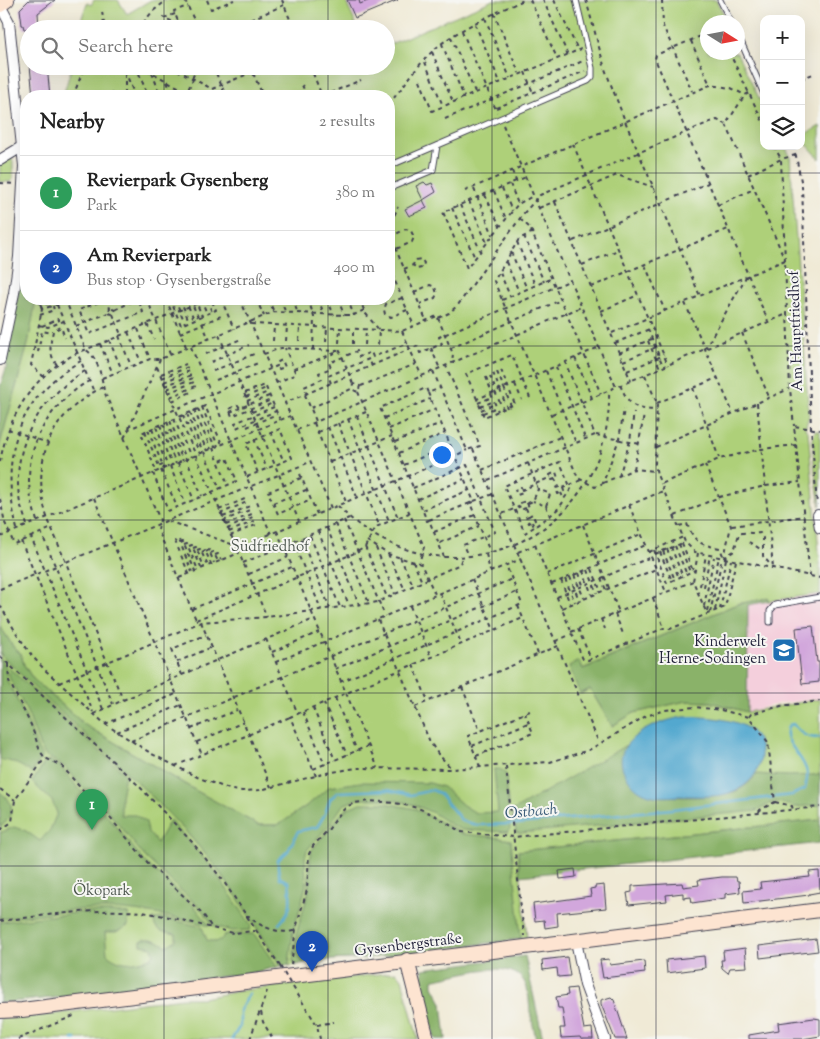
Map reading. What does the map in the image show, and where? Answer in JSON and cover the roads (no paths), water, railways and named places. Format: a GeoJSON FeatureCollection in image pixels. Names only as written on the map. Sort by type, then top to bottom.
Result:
{"type":"FeatureCollection","features":[{"type":"Feature","properties":{"kind":"street"},"geometry":{"type":"LineString","coordinates":[[7,0],[0,5],[9,22],[20,119]]}},
{"type":"Feature","properties":{"kind":"street"},"geometry":{"type":"LineString","coordinates":[[0,160],[20,148]]}},
{"type":"Feature","properties":{"kind":"street"},"geometry":{"type":"LineString","coordinates":[[0,360],[14,293],[20,239]]}},
{"type":"Feature","properties":{"kind":"street"},"geometry":{"type":"LineString","coordinates":[[818,515],[820,528]]}},
{"type":"Feature","properties":{"kind":"street","name":"Gysenbergstraße"},"geometry":{"type":"LineString","coordinates":[[0,1011],[90,1001],[276,972],[291,980],[407,960],[820,910]]}},
{"type":"Feature","properties":{"kind":"street"},"geometry":{"type":"LineString","coordinates":[[576,941],[585,986],[605,1039]]}},
{"type":"Feature","properties":{"kind":"street"},"geometry":{"type":"LineString","coordinates":[[407,960],[427,1039]]}},
{"type":"Feature","properties":{"kind":"lane"},"geometry":{"type":"LineString","coordinates":[[395,164],[588,81],[592,77],[592,68],[576,0]]}},
{"type":"Feature","properties":{"kind":"lane"},"geometry":{"type":"LineString","coordinates":[[720,0],[728,15]]}},
{"type":"Feature","properties":{"kind":"lane"},"geometry":{"type":"LineString","coordinates":[[745,51],[760,85]]}},
{"type":"Feature","properties":{"kind":"lane"},"geometry":{"type":"LineString","coordinates":[[395,186],[432,170],[437,146]]}},
{"type":"Feature","properties":{"kind":"lane"},"geometry":{"type":"LineString","coordinates":[[770,622],[770,611],[774,606],[820,597]]}},
{"type":"Feature","properties":{"kind":"water"},"geometry":{"type":"Polygon","coordinates":[[[684,717],[723,719],[738,723],[753,733],[759,742],[761,751],[760,761],[757,770],[744,786],[722,795],[664,797],[649,795],[635,787],[625,774],[621,762],[623,751],[629,742],[650,727],[684,717]]]}},
{"type":"Feature","properties":{"kind":"waterway","name":"Ostbach"},"geometry":{"type":"LineString","coordinates":[[279,924],[287,914],[290,900],[289,882],[280,878],[278,860],[288,851],[298,831],[317,827],[325,814],[330,799],[338,792],[387,790],[411,795],[432,790],[439,793],[462,821],[477,825],[517,824],[672,809],[792,795],[805,789],[807,773],[787,737],[787,731],[789,725],[793,724],[805,735],[812,738],[820,737]]}},
{"type":"Feature","properties":{"kind":"waterway","name":"Ostbach"},"geometry":{"type":"LineString","coordinates":[[232,1039],[240,1026],[240,1010],[249,994]]}},
{"type":"Feature","properties":{"kind":"place","name":"Kinderwelt Herne-Sodingen"},"geometry":{"type":"Point","coordinates":[784,650]}},
{"type":"Feature","properties":{"kind":"place","name":"Revierpark Gysenberg"},"geometry":{"type":"Point","coordinates":[92,830]}},
{"type":"Feature","properties":{"kind":"place","name":"Am Revierpark"},"geometry":{"type":"Point","coordinates":[312,972]}},
{"type":"Feature","properties":{"kind":"park label","name":"Südfriedhof"},"geometry":{"type":"Point","coordinates":[270,546]}},
{"type":"Feature","properties":{"kind":"park label","name":"Ökopark"},"geometry":{"type":"Point","coordinates":[102,890]}}]}
